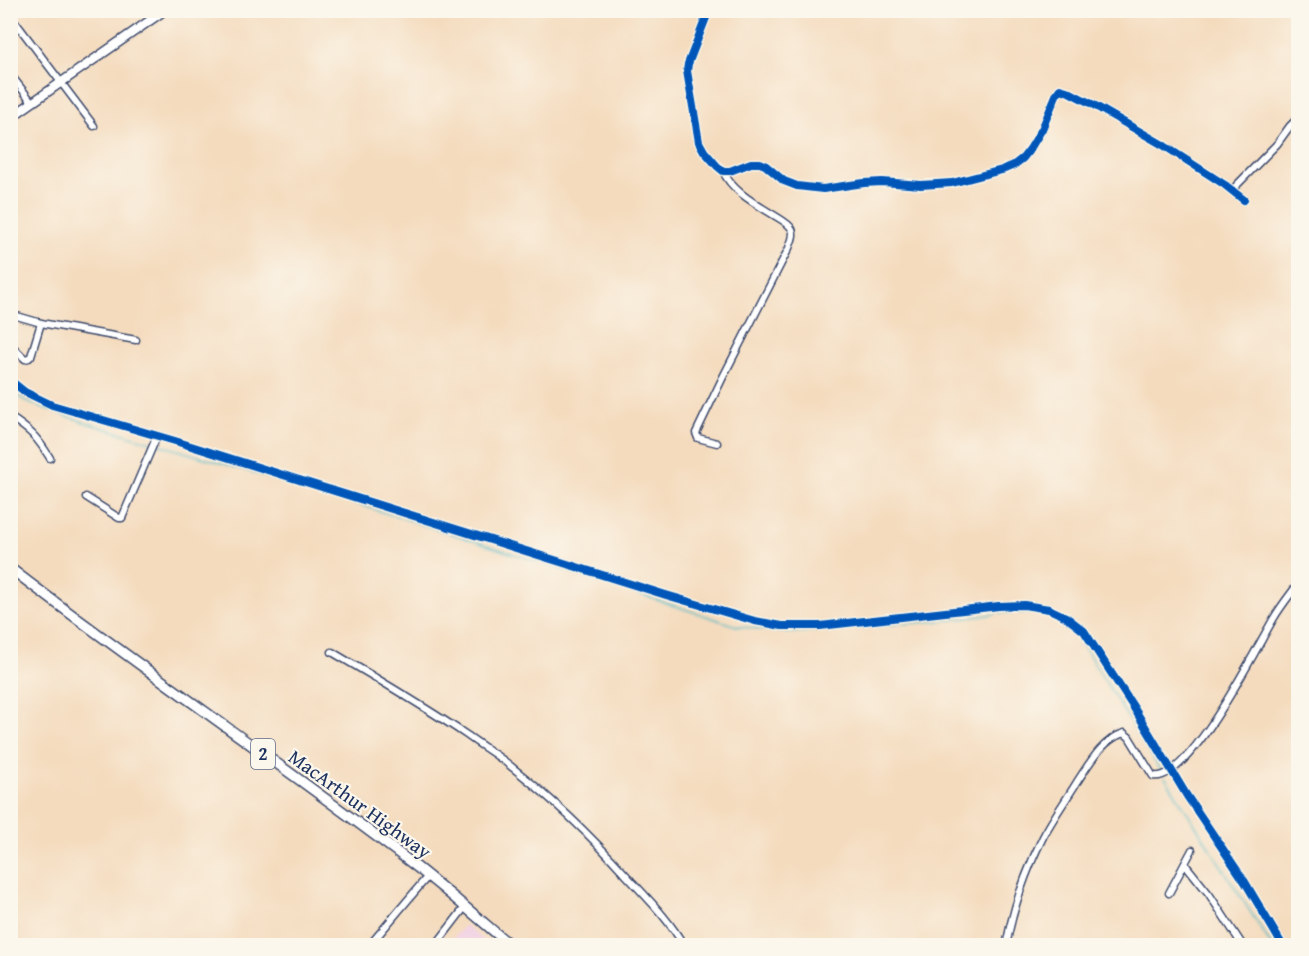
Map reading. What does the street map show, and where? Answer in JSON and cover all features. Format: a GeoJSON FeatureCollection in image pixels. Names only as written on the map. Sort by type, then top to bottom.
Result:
{"type":"FeatureCollection","features":[{"type":"Feature","properties":{"kind":"highway","name":"MacArthur Highway"},"geometry":{"type":"LineString","coordinates":[[10,568],[96,634],[337,807],[428,876],[511,945]]}},
{"type":"Feature","properties":{"kind":"main road"},"geometry":{"type":"LineString","coordinates":[[10,118],[165,10]]}},
{"type":"Feature","properties":{"kind":"street"},"geometry":{"type":"LineString","coordinates":[[709,10],[687,71],[699,142],[704,151],[723,171],[728,182],[754,203],[784,222],[791,228],[794,235],[696,433],[698,438],[717,443]]}},
{"type":"Feature","properties":{"kind":"street"},"geometry":{"type":"LineString","coordinates":[[10,15],[93,126]]}},
{"type":"Feature","properties":{"kind":"street"},"geometry":{"type":"LineString","coordinates":[[10,74],[32,102]]}},
{"type":"Feature","properties":{"kind":"street"},"geometry":{"type":"LineString","coordinates":[[723,171],[730,171],[751,163],[760,163],[790,184],[823,189],[864,183],[927,185],[955,182],[1002,170],[1023,158],[1042,129],[1056,93],[1060,89],[1133,127],[1244,200]]}},
{"type":"Feature","properties":{"kind":"street"},"geometry":{"type":"LineString","coordinates":[[1232,190],[1299,118]]}},
{"type":"Feature","properties":{"kind":"street"},"geometry":{"type":"LineString","coordinates":[[10,314],[41,323],[135,340]]}},
{"type":"Feature","properties":{"kind":"street"},"geometry":{"type":"LineString","coordinates":[[10,344],[25,358],[29,358],[41,323]]}},
{"type":"Feature","properties":{"kind":"street"},"geometry":{"type":"LineString","coordinates":[[10,380],[25,392],[52,405],[725,613],[765,623],[799,627],[820,626],[1012,605],[1048,609],[1075,622],[1089,637],[1162,752],[1171,772],[1240,875],[1283,945]]}},
{"type":"Feature","properties":{"kind":"street"},"geometry":{"type":"LineString","coordinates":[[10,417],[30,430],[50,458]]}},
{"type":"Feature","properties":{"kind":"street"},"geometry":{"type":"LineString","coordinates":[[86,497],[118,518],[122,518],[157,436]]}},
{"type":"Feature","properties":{"kind":"street"},"geometry":{"type":"LineString","coordinates":[[1006,945],[1023,885],[1043,836],[1099,751],[1124,733],[1129,737],[1152,775],[1161,777],[1171,772],[1184,760],[1207,731],[1253,657],[1275,616],[1299,584]]}},
{"type":"Feature","properties":{"kind":"street"},"geometry":{"type":"LineString","coordinates":[[332,652],[395,689],[512,766],[581,827],[608,855],[684,945]]}},
{"type":"Feature","properties":{"kind":"street"},"geometry":{"type":"LineString","coordinates":[[1168,893],[1192,850]]}},
{"type":"Feature","properties":{"kind":"street"},"geometry":{"type":"LineString","coordinates":[[1185,864],[1209,894],[1243,945]]}},
{"type":"Feature","properties":{"kind":"street"},"geometry":{"type":"LineString","coordinates":[[369,945],[428,876]]}},
{"type":"Feature","properties":{"kind":"street"},"geometry":{"type":"LineString","coordinates":[[435,945],[465,908]]}},
{"type":"Feature","properties":{"kind":"shaded area"},"geometry":{"type":"Polygon","coordinates":[[[465,925],[478,936],[489,945],[447,945],[465,925]]]}},
{"type":"Feature","properties":{"kind":"waterway"},"geometry":{"type":"LineString","coordinates":[[10,391],[29,403],[151,442]]}},
{"type":"Feature","properties":{"kind":"waterway"},"geometry":{"type":"LineString","coordinates":[[158,444],[409,520],[737,626],[787,633],[951,620],[996,614]]}},
{"type":"Feature","properties":{"kind":"waterway"},"geometry":{"type":"LineString","coordinates":[[1001,613],[1045,614],[1074,631],[1161,771]]}},
{"type":"Feature","properties":{"kind":"waterway"},"geometry":{"type":"LineString","coordinates":[[1165,777],[1272,946]]}},
{"type":"Feature","properties":{"kind":"cycle path"},"geometry":{"type":"LineString","coordinates":[[709,10],[687,71],[699,142],[704,151],[723,171],[730,171],[751,163],[760,163],[784,181],[797,186],[823,189],[882,182],[921,185],[952,183],[1002,170],[1023,158],[1042,129],[1060,89],[1092,104],[1163,145],[1244,200]]}},
{"type":"Feature","properties":{"kind":"cycle path"},"geometry":{"type":"LineString","coordinates":[[10,380],[25,392],[52,405],[755,621],[782,626],[820,626],[999,606],[1024,605],[1049,609],[1066,617],[1084,631],[1187,796],[1245,882],[1283,946]]}}]}
